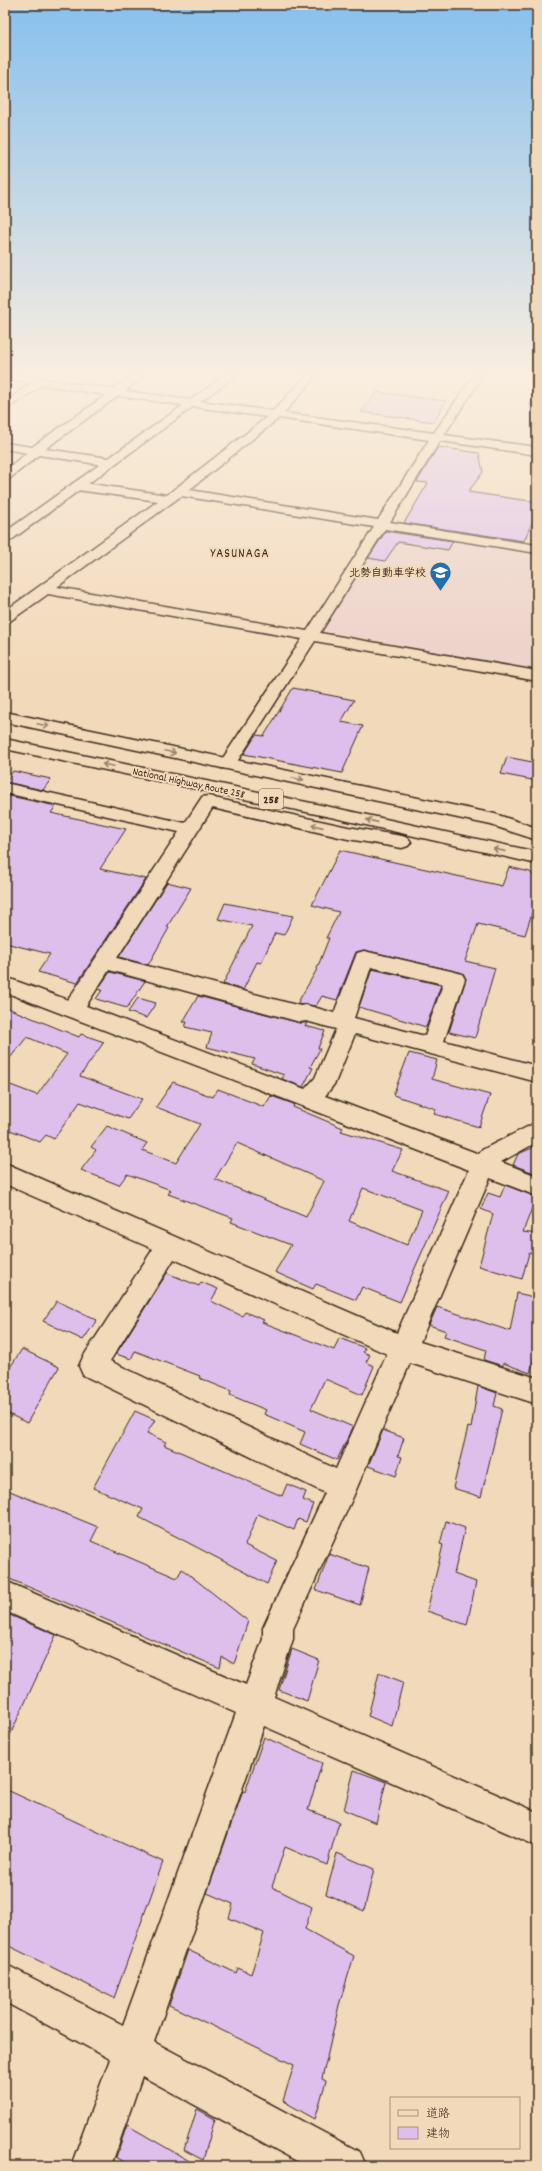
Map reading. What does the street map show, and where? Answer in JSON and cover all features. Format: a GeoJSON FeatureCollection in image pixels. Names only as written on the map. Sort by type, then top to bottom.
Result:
{"type":"FeatureCollection","features":[{"type":"Feature","properties":{"kind":"main road"},"geometry":{"type":"LineString","coordinates":[[5,538],[89,477]]}},
{"type":"Feature","properties":{"kind":"main road"},"geometry":{"type":"LineString","coordinates":[[5,618],[174,496],[198,477]]}},
{"type":"Feature","properties":{"kind":"main road"},"geometry":{"type":"LineString","coordinates":[[228,764],[312,635],[411,477]]}},
{"type":"Feature","properties":{"kind":"main road"},"geometry":{"type":"LineString","coordinates":[[77,486],[174,496],[381,525],[537,549]]}},
{"type":"Feature","properties":{"kind":"main road"},"geometry":{"type":"LineString","coordinates":[[45,589],[537,676]]}},
{"type":"Feature","properties":{"kind":"main road"},"geometry":{"type":"LineString","coordinates":[[5,717],[495,820],[537,834]]}},
{"type":"Feature","properties":{"kind":"main road","name":"National Highway Route 258"},"geometry":{"type":"LineString","coordinates":[[5,730],[537,839]]}},
{"type":"Feature","properties":{"kind":"main road","name":"National Highway Route 258"},"geometry":{"type":"LineString","coordinates":[[5,744],[537,858]]}},
{"type":"Feature","properties":{"kind":"main road"},"geometry":{"type":"LineString","coordinates":[[5,757],[348,833],[416,844],[481,846]]}},
{"type":"Feature","properties":{"kind":"main road"},"geometry":{"type":"LineString","coordinates":[[5,788],[189,829]]}},
{"type":"Feature","properties":{"kind":"main road"},"geometry":{"type":"LineString","coordinates":[[72,1011],[208,801]]}},
{"type":"Feature","properties":{"kind":"main road"},"geometry":{"type":"LineString","coordinates":[[308,1100],[324,1083],[345,1023],[364,958],[455,979],[432,1046]]}},
{"type":"Feature","properties":{"kind":"main road"},"geometry":{"type":"LineString","coordinates":[[105,962],[300,1014],[306,1013],[537,1074]]}},
{"type":"Feature","properties":{"kind":"main road"},"geometry":{"type":"LineString","coordinates":[[5,984],[72,1011],[537,1186]]}},
{"type":"Feature","properties":{"kind":"main road"},"geometry":{"type":"LineString","coordinates":[[91,2166],[255,1706],[278,1639],[278,1628],[343,1487],[483,1166],[490,1157],[537,1131]]}},
{"type":"Feature","properties":{"kind":"main road"},"geometry":{"type":"LineString","coordinates":[[5,1173],[404,1349],[537,1391]]}},
{"type":"Feature","properties":{"kind":"main road"},"geometry":{"type":"LineString","coordinates":[[169,1245],[92,1366],[343,1487]]}},
{"type":"Feature","properties":{"kind":"main road"},"geometry":{"type":"LineString","coordinates":[[5,1596],[537,1829]]}},
{"type":"Feature","properties":{"kind":"main road"},"geometry":{"type":"LineString","coordinates":[[5,1982],[346,2166]]}},
{"type":"Feature","properties":{"kind":"shaded area","name":"北勢自動車学校"},"geometry":{"type":"Polygon","coordinates":[[[384,530],[537,554],[537,670],[321,630],[384,530]]]}},
{"type":"Feature","properties":{"kind":"building"},"geometry":{"type":"Polygon","coordinates":[[[420,477],[479,477],[468,492],[537,502],[537,512],[524,541],[404,523],[428,483],[417,482],[420,477]]]}},
{"type":"Feature","properties":{"kind":"building"},"geometry":{"type":"Polygon","coordinates":[[[386,531],[453,541],[448,550],[398,542],[385,561],[368,558],[386,531]]]}},
{"type":"Feature","properties":{"kind":"building"},"geometry":{"type":"Polygon","coordinates":[[[293,688],[354,700],[341,722],[363,726],[342,773],[244,754],[256,735],[264,736],[293,688]]]}},
{"type":"Feature","properties":{"kind":"building"},"geometry":{"type":"Polygon","coordinates":[[[507,757],[537,763],[537,781],[501,774],[507,757]]]}},
{"type":"Feature","properties":{"kind":"building"},"geometry":{"type":"Polygon","coordinates":[[[13,771],[51,779],[43,790],[5,782],[13,771]]]}},
{"type":"Feature","properties":{"kind":"building"},"geometry":{"type":"Polygon","coordinates":[[[5,795],[56,806],[51,813],[126,829],[100,869],[146,879],[77,983],[38,972],[50,954],[5,943],[5,795]]]}},
{"type":"Feature","properties":{"kind":"building"},"geometry":{"type":"Polygon","coordinates":[[[340,850],[502,886],[509,867],[530,872],[537,880],[537,897],[525,935],[478,924],[465,961],[495,968],[475,1038],[449,1032],[466,979],[463,973],[364,950],[356,952],[337,1000],[322,996],[316,1006],[297,1004],[316,971],[329,938],[326,938],[339,912],[312,905],[340,850]]]}},
{"type":"Feature","properties":{"kind":"building"},"geometry":{"type":"Polygon","coordinates":[[[167,882],[191,888],[167,927],[169,928],[148,965],[119,957],[167,882]]]}},
{"type":"Feature","properties":{"kind":"building"},"geometry":{"type":"Polygon","coordinates":[[[225,903],[293,916],[284,935],[275,933],[261,963],[257,962],[243,990],[223,984],[252,926],[218,919],[225,903]]]}},
{"type":"Feature","properties":{"kind":"building"},"geometry":{"type":"Polygon","coordinates":[[[372,969],[441,985],[426,1027],[359,1007],[372,969]]]}},
{"type":"Feature","properties":{"kind":"building"},"geometry":{"type":"Polygon","coordinates":[[[110,972],[145,981],[127,1008],[96,999],[102,990],[98,989],[110,972]]]}},
{"type":"Feature","properties":{"kind":"building"},"geometry":{"type":"Polygon","coordinates":[[[198,996],[300,1023],[307,1023],[305,1026],[325,1031],[318,1048],[320,1049],[310,1067],[313,1068],[303,1087],[282,1079],[284,1075],[252,1064],[255,1059],[207,1047],[212,1033],[185,1027],[187,1022],[183,1022],[198,996]]]}},
{"type":"Feature","properties":{"kind":"building"},"geometry":{"type":"Polygon","coordinates":[[[138,998],[156,1003],[146,1018],[128,1012],[138,998]]]}},
{"type":"Feature","properties":{"kind":"building"},"geometry":{"type":"Polygon","coordinates":[[[5,1007],[79,1037],[81,1034],[104,1042],[80,1076],[142,1099],[128,1119],[80,1102],[54,1139],[46,1135],[40,1142],[5,1128],[5,1083],[37,1095],[67,1054],[27,1037],[5,1064],[5,1007]]]}},
{"type":"Feature","properties":{"kind":"building"},"geometry":{"type":"Polygon","coordinates":[[[409,1053],[437,1060],[432,1079],[490,1095],[479,1127],[434,1114],[436,1109],[393,1095],[409,1053]]]}},
{"type":"Feature","properties":{"kind":"building"},"geometry":{"type":"Polygon","coordinates":[[[173,1082],[213,1097],[218,1089],[264,1107],[271,1096],[294,1104],[293,1107],[343,1128],[341,1131],[403,1150],[392,1171],[449,1191],[400,1302],[362,1287],[356,1300],[316,1284],[313,1289],[275,1272],[291,1245],[231,1222],[233,1218],[168,1194],[171,1190],[127,1174],[119,1185],[81,1170],[96,1150],[91,1147],[107,1126],[147,1143],[142,1150],[176,1163],[200,1124],[156,1107],[173,1082]],[[237,1143],[215,1179],[306,1217],[324,1181],[237,1143]],[[363,1188],[349,1221],[407,1245],[422,1210],[363,1188]]]}},
{"type":"Feature","properties":{"kind":"building"},"geometry":{"type":"Polygon","coordinates":[[[537,1146],[537,1174],[513,1165],[518,1154],[537,1146]]]}},
{"type":"Feature","properties":{"kind":"building"},"geometry":{"type":"Polygon","coordinates":[[[505,1185],[536,1197],[523,1232],[537,1234],[537,1254],[529,1253],[522,1279],[479,1266],[493,1214],[481,1209],[488,1193],[500,1197],[505,1185]]]}},
{"type":"Feature","properties":{"kind":"building"},"geometry":{"type":"Polygon","coordinates":[[[167,1273],[199,1286],[201,1282],[218,1289],[211,1301],[242,1316],[245,1312],[264,1320],[262,1322],[334,1350],[339,1338],[365,1348],[363,1352],[370,1355],[366,1362],[374,1366],[362,1395],[325,1379],[311,1409],[353,1427],[337,1460],[300,1444],[305,1432],[264,1414],[266,1410],[230,1395],[231,1391],[199,1378],[200,1376],[135,1351],[131,1359],[116,1354],[167,1273]]]}},
{"type":"Feature","properties":{"kind":"building"},"geometry":{"type":"Polygon","coordinates":[[[517,1293],[537,1298],[537,1348],[530,1373],[503,1363],[503,1366],[484,1360],[486,1350],[444,1336],[446,1331],[429,1325],[437,1307],[510,1331],[517,1293]]]}},
{"type":"Feature","properties":{"kind":"building"},"geometry":{"type":"Polygon","coordinates":[[[57,1301],[97,1320],[83,1340],[43,1321],[57,1301]]]}},
{"type":"Feature","properties":{"kind":"building"},"geometry":{"type":"Polygon","coordinates":[[[22,1349],[59,1367],[27,1423],[5,1412],[5,1375],[22,1349]]]}},
{"type":"Feature","properties":{"kind":"building"},"geometry":{"type":"Polygon","coordinates":[[[478,1386],[497,1393],[494,1406],[502,1409],[481,1497],[453,1488],[468,1427],[471,1428],[478,1386]]]}},
{"type":"Feature","properties":{"kind":"building"},"geometry":{"type":"Polygon","coordinates":[[[135,1411],[155,1420],[147,1433],[166,1442],[164,1445],[282,1496],[287,1484],[306,1492],[303,1500],[313,1504],[306,1522],[298,1519],[294,1530],[258,1514],[245,1545],[277,1561],[267,1584],[139,1517],[143,1509],[93,1488],[135,1411]]]}},
{"type":"Feature","properties":{"kind":"building"},"geometry":{"type":"Polygon","coordinates":[[[383,1430],[404,1438],[398,1456],[402,1457],[396,1476],[368,1466],[383,1430]]]}},
{"type":"Feature","properties":{"kind":"building"},"geometry":{"type":"Polygon","coordinates":[[[5,1489],[98,1527],[91,1541],[177,1578],[182,1569],[248,1621],[234,1664],[222,1657],[220,1668],[5,1577],[5,1489]]]}},
{"type":"Feature","properties":{"kind":"building"},"geometry":{"type":"Polygon","coordinates":[[[446,1521],[465,1528],[454,1574],[476,1582],[467,1625],[427,1611],[443,1545],[440,1544],[446,1521]]]}},
{"type":"Feature","properties":{"kind":"building"},"geometry":{"type":"Polygon","coordinates":[[[329,1554],[369,1568],[360,1605],[316,1590],[329,1554]]]}},
{"type":"Feature","properties":{"kind":"building"},"geometry":{"type":"Polygon","coordinates":[[[5,1613],[56,1635],[5,1746],[5,1613]]]}},
{"type":"Feature","properties":{"kind":"building"},"geometry":{"type":"Polygon","coordinates":[[[292,1649],[319,1660],[307,1701],[279,1690],[292,1649]]]}},
{"type":"Feature","properties":{"kind":"building"},"geometry":{"type":"Polygon","coordinates":[[[379,1673],[403,1682],[392,1726],[368,1716],[379,1673]]]}},
{"type":"Feature","properties":{"kind":"building"},"geometry":{"type":"Polygon","coordinates":[[[264,1737],[322,1763],[308,1810],[339,1822],[327,1865],[285,1847],[272,1887],[312,1907],[305,1929],[354,1956],[339,2005],[322,2079],[326,2081],[315,2119],[283,2101],[294,2065],[169,2005],[188,1950],[236,1973],[238,1968],[251,1974],[264,1933],[229,1918],[233,1904],[207,1893],[264,1737]]]}},
{"type":"Feature","properties":{"kind":"building"},"geometry":{"type":"Polygon","coordinates":[[[354,1770],[386,1782],[376,1823],[344,1810],[354,1770]]]}},
{"type":"Feature","properties":{"kind":"building"},"geometry":{"type":"Polygon","coordinates":[[[5,1789],[163,1862],[114,1998],[5,1944],[5,1789]]]}},
{"type":"Feature","properties":{"kind":"building"},"geometry":{"type":"Polygon","coordinates":[[[337,1853],[374,1869],[364,1911],[326,1894],[337,1853]]]}},
{"type":"Feature","properties":{"kind":"building"},"geometry":{"type":"Polygon","coordinates":[[[197,2109],[215,2119],[203,2160],[184,2150],[197,2109]]]}},
{"type":"Feature","properties":{"kind":"building"},"geometry":{"type":"Polygon","coordinates":[[[127,2125],[198,2166],[131,2166],[116,2157],[127,2125]]]}},
{"type":"Feature","properties":{"kind":"place","name":"北勢自動車学校"},"geometry":{"type":"Point","coordinates":[441,592]}},
{"type":"Feature","properties":{"kind":"district","name":"YASUNAGA"},"geometry":{"type":"Point","coordinates":[240,552]}}]}
